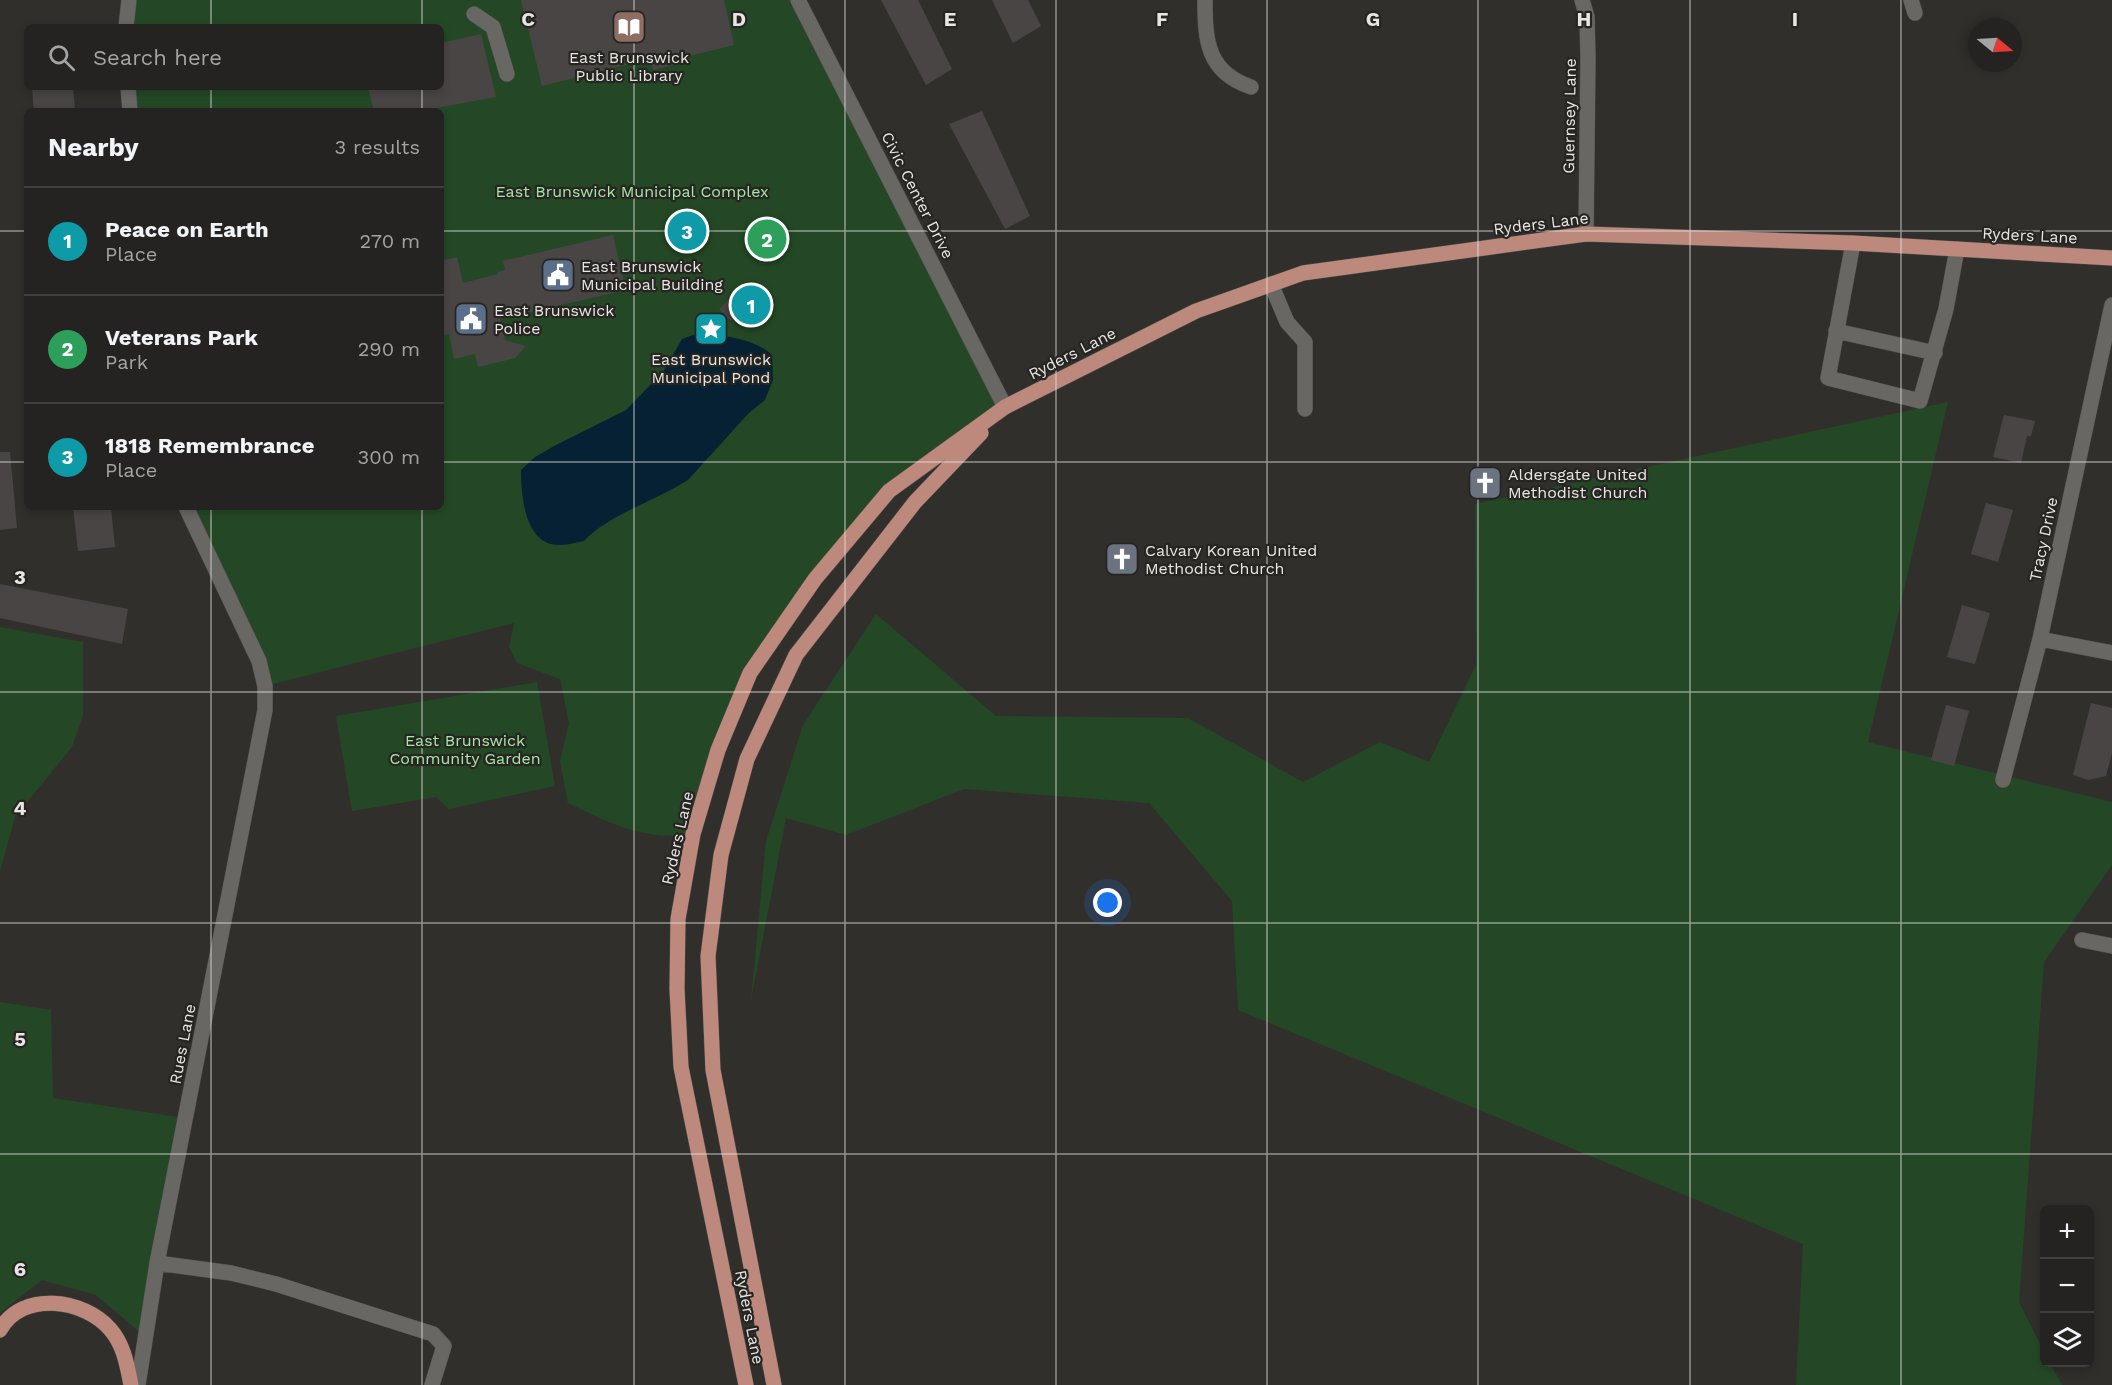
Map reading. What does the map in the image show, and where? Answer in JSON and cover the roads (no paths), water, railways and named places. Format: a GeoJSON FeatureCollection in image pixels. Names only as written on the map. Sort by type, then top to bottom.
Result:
{"type":"FeatureCollection","features":[{"type":"Feature","properties":{"kind":"main road","name":"Ryders Lane"},"geometry":{"type":"LineString","coordinates":[[746,1385],[681,1067],[677,989],[678,919],[693,834],[718,750],[750,673],[815,579],[889,491],[1005,407],[1196,311],[1303,273],[1586,234],[1853,243],[2112,258]]}},
{"type":"Feature","properties":{"kind":"main road","name":"Ryders Lane"},"geometry":{"type":"LineString","coordinates":[[774,1385],[713,1070],[708,956],[721,855],[747,759],[796,655],[915,502],[1005,407]]}},
{"type":"Feature","properties":{"kind":"main road"},"geometry":{"type":"LineString","coordinates":[[0,1330],[10,1318],[38,1305],[61,1304],[84,1310],[109,1327],[118,1340],[124,1354],[131,1385]]}},
{"type":"Feature","properties":{"kind":"street"},"geometry":{"type":"LineString","coordinates":[[126,24],[129,0]]}},
{"type":"Feature","properties":{"kind":"street","name":"Civic Center Drive"},"geometry":{"type":"LineString","coordinates":[[798,0],[1005,407]]}},
{"type":"Feature","properties":{"kind":"street"},"geometry":{"type":"LineString","coordinates":[[1205,0],[1205,38],[1216,62],[1233,81],[1251,87]]}},
{"type":"Feature","properties":{"kind":"street","name":"Guernsey Lane"},"geometry":{"type":"LineString","coordinates":[[1582,0],[1587,17],[1588,58],[1586,234]]}},
{"type":"Feature","properties":{"kind":"street"},"geometry":{"type":"LineString","coordinates":[[474,14],[493,27],[507,74]]}},
{"type":"Feature","properties":{"kind":"street"},"geometry":{"type":"LineString","coordinates":[[128,90],[130,108]]}},
{"type":"Feature","properties":{"kind":"street"},"geometry":{"type":"LineString","coordinates":[[1853,243],[1828,378],[1920,401],[1935,353],[1957,249]]}},
{"type":"Feature","properties":{"kind":"street"},"geometry":{"type":"LineString","coordinates":[[1271,284],[1287,322],[1305,342],[1305,409]]}},
{"type":"Feature","properties":{"kind":"street","name":"Tracy Drive"},"geometry":{"type":"LineString","coordinates":[[2003,780],[2040,639],[2112,305]]}},
{"type":"Feature","properties":{"kind":"street"},"geometry":{"type":"LineString","coordinates":[[1836,331],[1935,353]]}},
{"type":"Feature","properties":{"kind":"street","name":"Rues Lane"},"geometry":{"type":"LineString","coordinates":[[138,1385],[158,1263],[265,710],[265,686],[259,661],[187,510]]}},
{"type":"Feature","properties":{"kind":"street"},"geometry":{"type":"LineString","coordinates":[[2040,639],[2112,653]]}},
{"type":"Feature","properties":{"kind":"street"},"geometry":{"type":"LineString","coordinates":[[2082,940],[2112,946]]}},
{"type":"Feature","properties":{"kind":"street"},"geometry":{"type":"LineString","coordinates":[[158,1263],[231,1273],[265,1281],[433,1334],[444,1346],[432,1385]]}},
{"type":"Feature","properties":{"kind":"water","name":"East Brunswick Municipal Pond"},"geometry":{"type":"Polygon","coordinates":[[[709,333],[751,343],[772,355],[773,380],[765,400],[748,414],[688,480],[619,515],[594,531],[584,541],[559,545],[542,540],[535,533],[526,513],[521,470],[535,457],[556,445],[626,410],[663,372],[682,339],[709,333]]]}},
{"type":"Feature","properties":{"kind":"place","name":"East Brunswick Public Library"},"geometry":{"type":"Point","coordinates":[629,27]}},
{"type":"Feature","properties":{"kind":"place","name":"1818 Remembrance"},"geometry":{"type":"Point","coordinates":[687,231]}},
{"type":"Feature","properties":{"kind":"place","name":"Veterans Park"},"geometry":{"type":"Point","coordinates":[767,239]}},
{"type":"Feature","properties":{"kind":"place","name":"East Brunswick Municipal Building"},"geometry":{"type":"Point","coordinates":[558,275]}},
{"type":"Feature","properties":{"kind":"place","name":"Peace on Earth"},"geometry":{"type":"Point","coordinates":[751,305]}},
{"type":"Feature","properties":{"kind":"place","name":"East Brunswick Police"},"geometry":{"type":"Point","coordinates":[471,319]}},
{"type":"Feature","properties":{"kind":"place","name":"East Brunswick Municipal Pond"},"geometry":{"type":"Point","coordinates":[711,329]}},
{"type":"Feature","properties":{"kind":"place","name":"Aldersgate United Methodist Church"},"geometry":{"type":"Point","coordinates":[1485,483]}},
{"type":"Feature","properties":{"kind":"place","name":"Calvary Korean United Methodist Church"},"geometry":{"type":"Point","coordinates":[1122,559]}},
{"type":"Feature","properties":{"kind":"park label","name":"East Brunswick Municipal Complex"},"geometry":{"type":"Point","coordinates":[632,191]}},
{"type":"Feature","properties":{"kind":"park label","name":"East Brunswick Community Garden"},"geometry":{"type":"Point","coordinates":[465,749]}}]}
